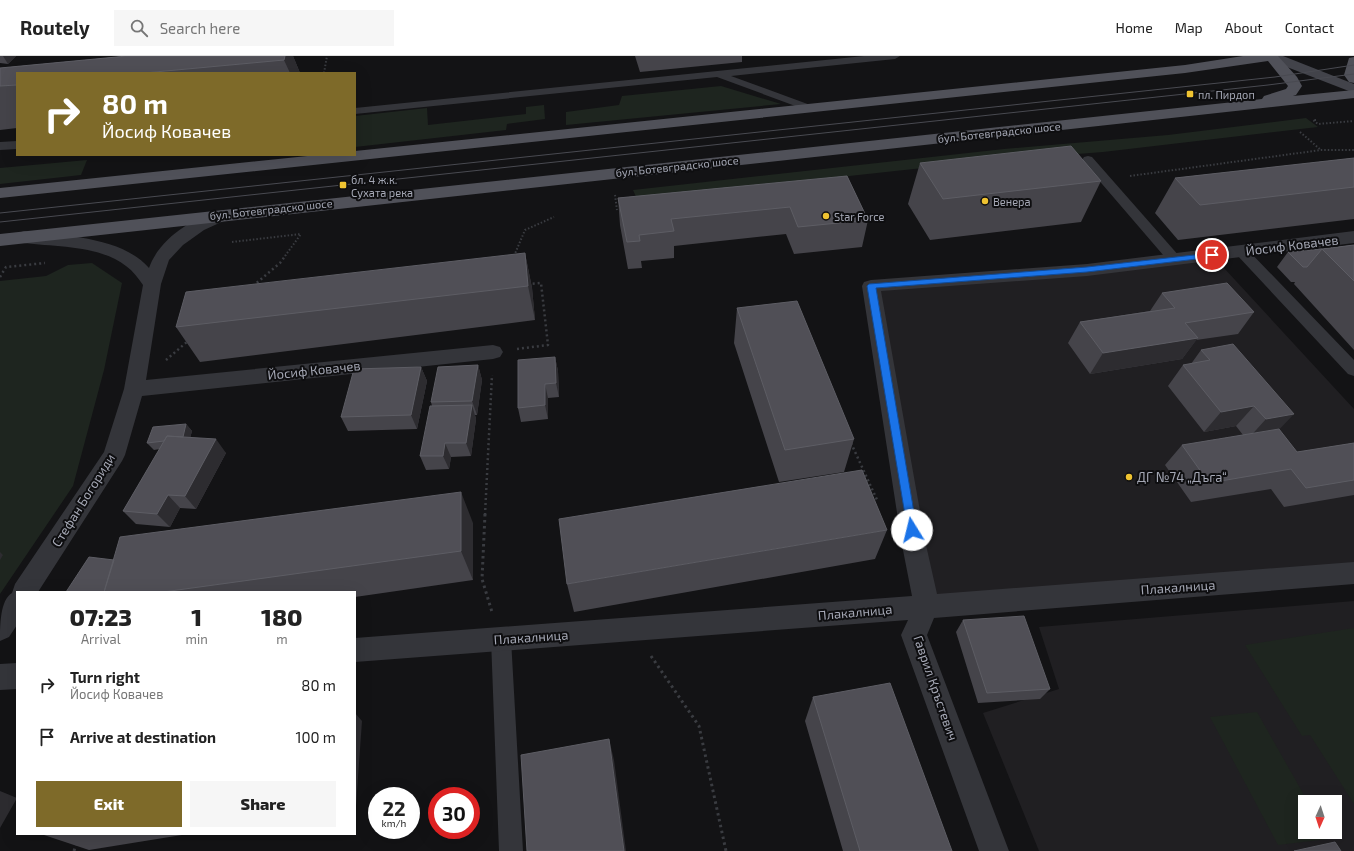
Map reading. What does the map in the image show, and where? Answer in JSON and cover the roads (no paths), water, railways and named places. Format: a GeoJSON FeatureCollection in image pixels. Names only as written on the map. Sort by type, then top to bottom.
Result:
{"type":"FeatureCollection","features":[{"type":"Feature","properties":{"kind":"main road"},"geometry":{"type":"LineString","coordinates":[[356,156],[809,108],[1188,62],[1271,56],[1292,80],[1295,86],[1291,92],[1245,106]]}},
{"type":"Feature","properties":{"kind":"main road","name":"бул. Ботевградско шосе"},"geometry":{"type":"LineString","coordinates":[[0,240],[1354,94]]}},
{"type":"Feature","properties":{"kind":"main road"},"geometry":{"type":"LineString","coordinates":[[0,193],[352,156]]}},
{"type":"Feature","properties":{"kind":"street"},"geometry":{"type":"LineString","coordinates":[[1271,56],[1353,76]]}},
{"type":"Feature","properties":{"kind":"street","name":"Стефан Богориди"},"geometry":{"type":"LineString","coordinates":[[25,591],[114,455],[134,389],[152,284],[161,258],[177,241],[198,226],[222,215]]}},
{"type":"Feature","properties":{"kind":"street"},"geometry":{"type":"LineString","coordinates":[[24,237],[112,250],[133,262],[152,284]]}},
{"type":"Feature","properties":{"kind":"street","name":"Йосиф Ковачев"},"geometry":{"type":"LineString","coordinates":[[927,606],[914,545],[871,286],[1087,270],[1354,237]]}},
{"type":"Feature","properties":{"kind":"street","name":"Йосиф Ковачев"},"geometry":{"type":"LineString","coordinates":[[134,389],[493,352]]}},
{"type":"Feature","properties":{"kind":"street","name":"Плакалница"},"geometry":{"type":"LineString","coordinates":[[356,650],[633,630],[1354,573]]}},
{"type":"Feature","properties":{"kind":"street"},"geometry":{"type":"LineString","coordinates":[[0,629],[16,605]]}},
{"type":"Feature","properties":{"kind":"street","name":"Гаврил Кръстевич"},"geometry":{"type":"LineString","coordinates":[[927,606],[914,635],[994,851]]}},
{"type":"Feature","properties":{"kind":"street"},"geometry":{"type":"LineString","coordinates":[[0,677],[16,676]]}},
{"type":"Feature","properties":{"kind":"lane"},"geometry":{"type":"LineString","coordinates":[[356,110],[716,74],[762,65],[895,56]]}},
{"type":"Feature","properties":{"kind":"lane"},"geometry":{"type":"LineString","coordinates":[[716,74],[809,108]]}},
{"type":"Feature","properties":{"kind":"lane"},"geometry":{"type":"LineString","coordinates":[[0,146],[16,145]]}},
{"type":"Feature","properties":{"kind":"lane"},"geometry":{"type":"LineString","coordinates":[[1088,160],[1175,260]]}},
{"type":"Feature","properties":{"kind":"lane"},"geometry":{"type":"LineString","coordinates":[[1242,252],[1354,370]]}},
{"type":"Feature","properties":{"kind":"lane"},"geometry":{"type":"LineString","coordinates":[[501,639],[511,851]]}},
{"type":"Feature","properties":{"kind":"tram line"},"geometry":{"type":"LineString","coordinates":[[0,213],[1275,77],[1354,65]]}},
{"type":"Feature","properties":{"kind":"tram line"},"geometry":{"type":"LineString","coordinates":[[0,222],[1268,85],[1354,74]]}},
{"type":"Feature","properties":{"kind":"place","name":"пл. Пирдоп"},"geometry":{"type":"Point","coordinates":[1190,94]}},
{"type":"Feature","properties":{"kind":"place","name":"бл. 4 ж.к. Сухата река"},"geometry":{"type":"Point","coordinates":[343,185]}},
{"type":"Feature","properties":{"kind":"place","name":"Венера"},"geometry":{"type":"Point","coordinates":[985,201]}},
{"type":"Feature","properties":{"kind":"place","name":"Star Force"},"geometry":{"type":"Point","coordinates":[826,216]}},
{"type":"Feature","properties":{"kind":"place","name":"ДГ №74 „Дъга“"},"geometry":{"type":"Point","coordinates":[1129,477]}}]}
